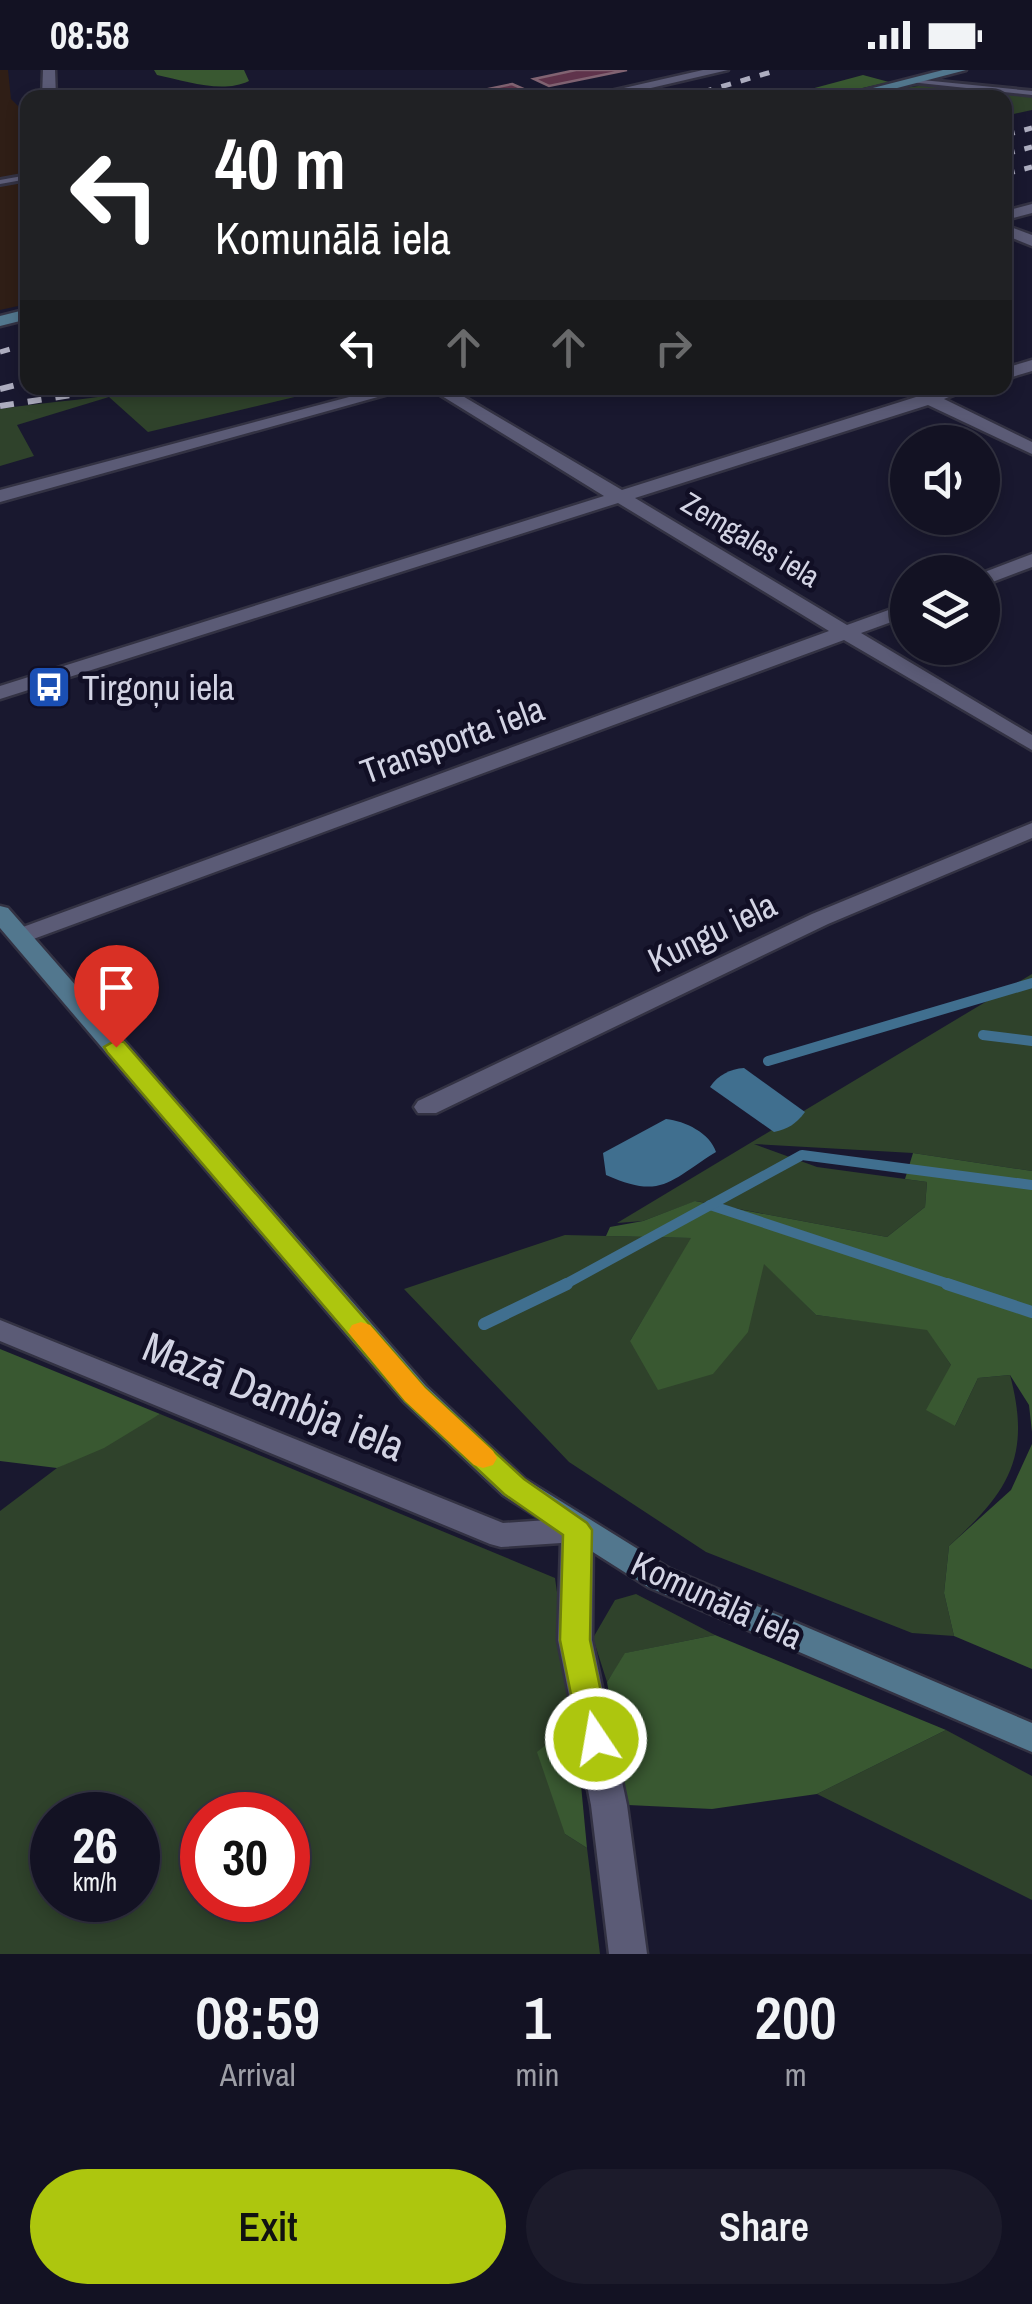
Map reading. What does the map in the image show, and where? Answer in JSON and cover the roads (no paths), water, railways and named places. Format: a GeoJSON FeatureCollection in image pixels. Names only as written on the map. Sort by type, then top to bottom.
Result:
{"type":"FeatureCollection","features":[{"type":"Feature","properties":{"kind":"street"},"geometry":{"type":"LineString","coordinates":[[625,90],[722,70]]}},
{"type":"Feature","properties":{"kind":"street"},"geometry":{"type":"LineString","coordinates":[[874,90],[960,70]]}},
{"type":"Feature","properties":{"kind":"street"},"geometry":{"type":"LineString","coordinates":[[0,496],[375,395]]}},
{"type":"Feature","properties":{"kind":"street","name":"Zemgales iela"},"geometry":{"type":"LineString","coordinates":[[450,395],[1032,744]]}},
{"type":"Feature","properties":{"kind":"street"},"geometry":{"type":"LineString","coordinates":[[922,395],[1032,449]]}},
{"type":"Feature","properties":{"kind":"street"},"geometry":{"type":"LineString","coordinates":[[0,693],[942,395]]}},
{"type":"Feature","properties":{"kind":"street"},"geometry":{"type":"LineString","coordinates":[[1000,573],[1032,560]]}},
{"type":"Feature","properties":{"kind":"street","name":"Transporta iela"},"geometry":{"type":"LineString","coordinates":[[6,922],[890,617]]}},
{"type":"Feature","properties":{"kind":"street","name":"Kungu iela"},"geometry":{"type":"LineString","coordinates":[[427,1107],[820,919],[1032,830]]}},
{"type":"Feature","properties":{"kind":"street","name":"Komunālā iela"},"geometry":{"type":"LineString","coordinates":[[6,922],[415,1394],[514,1486],[577,1530],[659,1578],[1032,1738]]}},
{"type":"Feature","properties":{"kind":"street","name":"Mazā Dambja iela"},"geometry":{"type":"LineString","coordinates":[[0,1330],[502,1535],[577,1530]]}},
{"type":"Feature","properties":{"kind":"street"},"geometry":{"type":"LineString","coordinates":[[577,1530],[575,1640],[610,1805],[628,1954]]}},
{"type":"Feature","properties":{"kind":"lane"},"geometry":{"type":"LineString","coordinates":[[912,81],[1002,90]]}},
{"type":"Feature","properties":{"kind":"water"},"geometry":{"type":"Polygon","coordinates":[[[744,1068],[805,1112],[791,1125],[774,1132],[710,1087],[725,1073],[744,1068]]]}},
{"type":"Feature","properties":{"kind":"water"},"geometry":{"type":"Polygon","coordinates":[[[666,1119],[696,1129],[716,1152],[664,1184],[640,1186],[606,1175],[603,1153],[666,1119]]]}},
{"type":"Feature","properties":{"kind":"waterway"},"geometry":{"type":"LineString","coordinates":[[768,1061],[1032,983]]}},
{"type":"Feature","properties":{"kind":"waterway"},"geometry":{"type":"LineString","coordinates":[[983,1035],[1032,1041]]}},
{"type":"Feature","properties":{"kind":"waterway"},"geometry":{"type":"LineString","coordinates":[[710,1205],[802,1155],[1032,1185]]}},
{"type":"Feature","properties":{"kind":"waterway"},"geometry":{"type":"LineString","coordinates":[[562,1286],[710,1205]]}},
{"type":"Feature","properties":{"kind":"waterway"},"geometry":{"type":"LineString","coordinates":[[710,1205],[955,1286]]}},
{"type":"Feature","properties":{"kind":"waterway"},"geometry":{"type":"LineString","coordinates":[[484,1324],[567,1284]]}},
{"type":"Feature","properties":{"kind":"waterway"},"geometry":{"type":"LineString","coordinates":[[947,1284],[1032,1312]]}},
{"type":"Feature","properties":{"kind":"railway"},"geometry":{"type":"LineString","coordinates":[[710,90],[778,70]]}},
{"type":"Feature","properties":{"kind":"railway"},"geometry":{"type":"LineString","coordinates":[[1012,133],[1032,128]]}},
{"type":"Feature","properties":{"kind":"railway"},"geometry":{"type":"LineString","coordinates":[[1012,152],[1032,147]]}},
{"type":"Feature","properties":{"kind":"railway"},"geometry":{"type":"LineString","coordinates":[[1012,172],[1032,167]]}},
{"type":"Feature","properties":{"kind":"railway"},"geometry":{"type":"LineString","coordinates":[[0,352],[20,346]]}},
{"type":"Feature","properties":{"kind":"railway"},"geometry":{"type":"LineString","coordinates":[[0,389],[20,384]]}},
{"type":"Feature","properties":{"kind":"railway"},"geometry":{"type":"LineString","coordinates":[[0,406],[72,395]]}},
{"type":"Feature","properties":{"kind":"place","name":"Tirgoņu iela"},"geometry":{"type":"Point","coordinates":[49,687]}}]}
